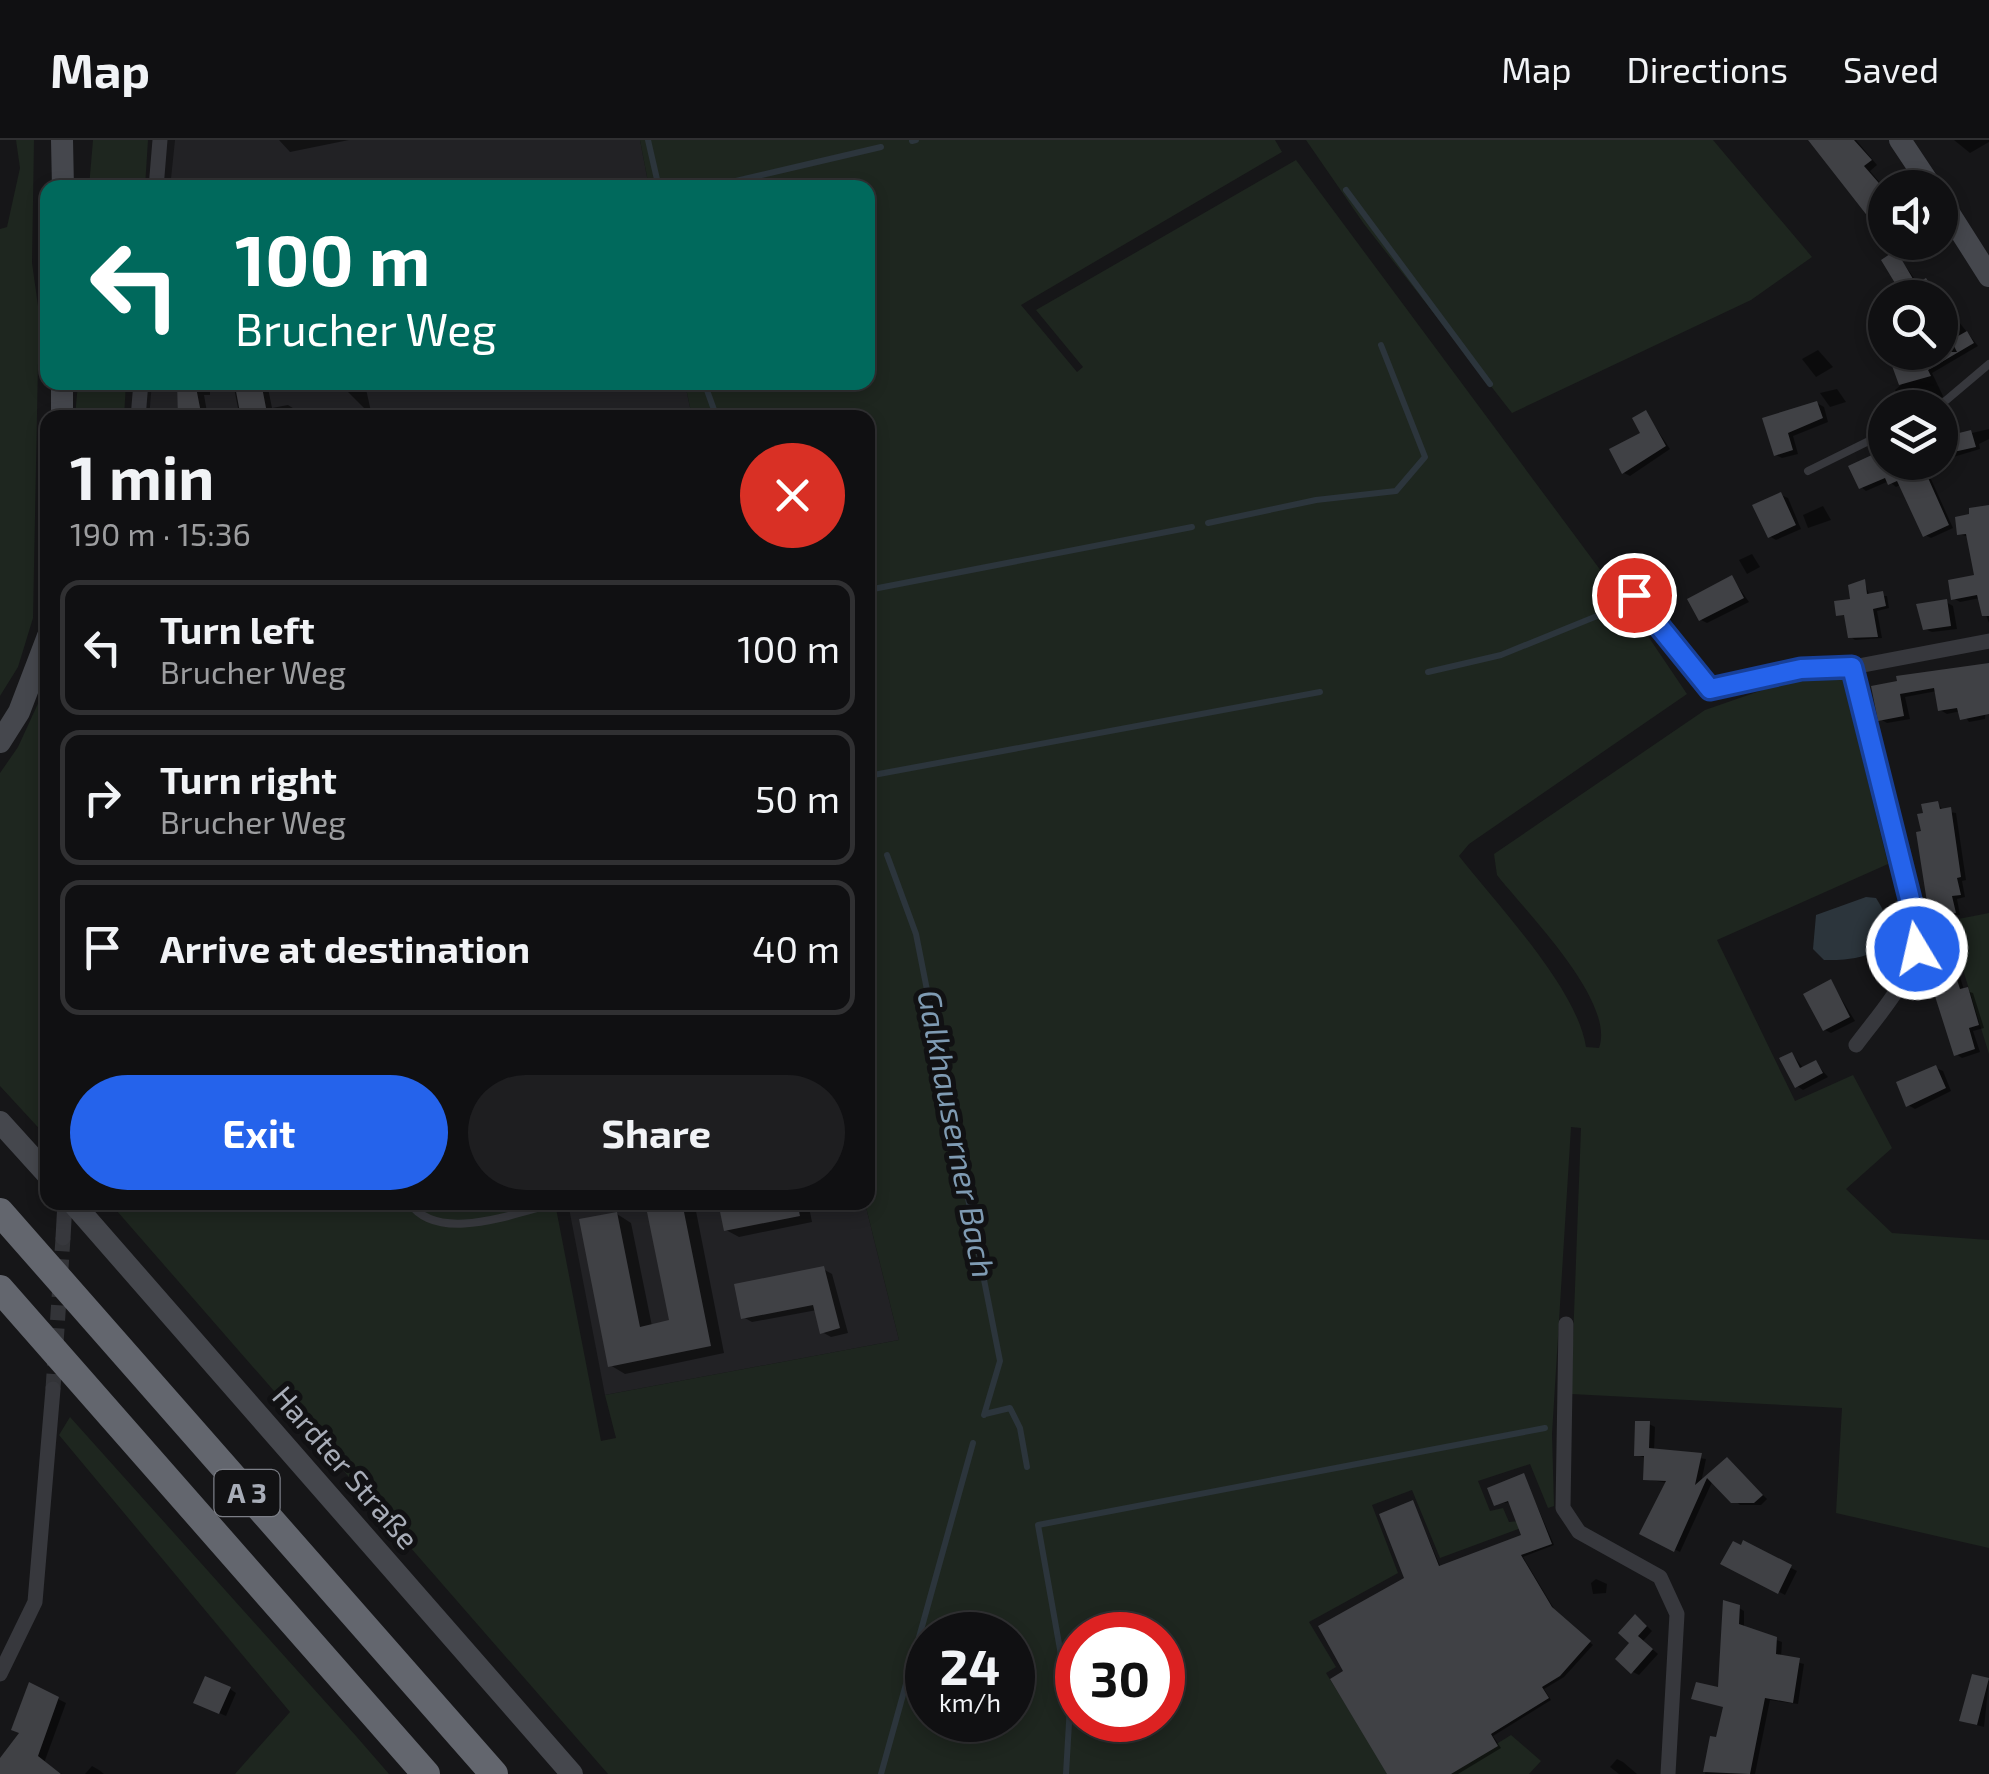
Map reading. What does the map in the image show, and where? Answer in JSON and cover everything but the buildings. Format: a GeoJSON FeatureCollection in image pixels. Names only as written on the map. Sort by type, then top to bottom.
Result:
{"type":"FeatureCollection","features":[{"type":"Feature","properties":{"kind":"highway","name":"A 3"},"geometry":{"type":"LineString","coordinates":[[0,1212],[494,1774]]}},
{"type":"Feature","properties":{"kind":"highway","name":"A 3"},"geometry":{"type":"LineString","coordinates":[[0,1289],[426,1774]]}},
{"type":"Feature","properties":{"kind":"main road"},"geometry":{"type":"LineString","coordinates":[[62,140],[63,180]]}},
{"type":"Feature","properties":{"kind":"main road"},"geometry":{"type":"LineString","coordinates":[[1900,140],[1920,170]]}},
{"type":"Feature","properties":{"kind":"main road"},"geometry":{"type":"LineString","coordinates":[[1958,227],[1989,276]]}},
{"type":"Feature","properties":{"kind":"main road"},"geometry":{"type":"LineString","coordinates":[[0,742],[19,712],[40,657]]}},
{"type":"Feature","properties":{"kind":"main road"},"geometry":{"type":"LineString","coordinates":[[0,1122],[40,1166]]}},
{"type":"Feature","properties":{"kind":"main road","name":"Hardter Straße"},"geometry":{"type":"LineString","coordinates":[[77,1210],[572,1774]]}},
{"type":"Feature","properties":{"kind":"street"},"geometry":{"type":"LineString","coordinates":[[157,180],[160,140]]}},
{"type":"Feature","properties":{"kind":"street"},"geometry":{"type":"LineString","coordinates":[[1634,595],[1710,689],[1801,669],[1852,667],[1989,640]]}},
{"type":"Feature","properties":{"kind":"street"},"geometry":{"type":"LineString","coordinates":[[1852,667],[1918,931],[1917,949],[1907,974],[1856,1046]]}},
{"type":"Feature","properties":{"kind":"street"},"geometry":{"type":"LineString","coordinates":[[63,1238],[70,1210]]}},
{"type":"Feature","properties":{"kind":"street"},"geometry":{"type":"LineString","coordinates":[[1566,1324],[1562,1508],[1579,1532],[1660,1577],[1677,1614],[1668,1774]]}},
{"type":"Feature","properties":{"kind":"street"},"geometry":{"type":"LineString","coordinates":[[0,1674],[36,1602],[52,1389]]}},
{"type":"Feature","properties":{"kind":"lane"},"geometry":{"type":"LineString","coordinates":[[1958,391],[1989,364]]}},
{"type":"Feature","properties":{"kind":"lane"},"geometry":{"type":"LineString","coordinates":[[1808,471],[1868,442]]}},
{"type":"Feature","properties":{"kind":"lane"},"geometry":{"type":"LineString","coordinates":[[418,1210],[430,1221],[453,1225],[523,1210]]}},
{"type":"Feature","properties":{"kind":"shaded area"},"geometry":{"type":"Polygon","coordinates":[[[16,140],[34,140],[32,263],[39,313],[33,618],[18,667],[0,696],[0,229],[7,227],[20,168],[16,140]]]}},
{"type":"Feature","properties":{"kind":"shaded area"},"geometry":{"type":"Polygon","coordinates":[[[93,140],[148,140],[145,180],[90,180],[93,140]]]}},
{"type":"Feature","properties":{"kind":"shaded area"},"geometry":{"type":"Polygon","coordinates":[[[175,140],[640,140],[648,180],[171,180],[175,140]]]}},
{"type":"Feature","properties":{"kind":"shaded area"},"geometry":{"type":"Polygon","coordinates":[[[640,140],[1275,140],[1282,152],[1021,305],[1077,372],[1083,367],[1036,310],[1296,160],[1633,614],[1687,694],[1469,844],[1459,856],[1552,974],[1580,1024],[1586,1047],[1599,1048],[1601,1029],[1594,1006],[1565,958],[1497,875],[1494,854],[1705,710],[1794,679],[1843,679],[1888,864],[1717,940],[1795,1101],[1853,1075],[1892,1148],[1846,1189],[1892,1233],[1989,1240],[1989,1548],[1836,1513],[1842,1408],[1571,1394],[1581,1128],[1571,1127],[1552,1434],[1554,1506],[1548,1508],[1530,1464],[1478,1481],[1490,1511],[1503,1508],[1509,1522],[1519,1521],[1521,1528],[1440,1558],[1412,1490],[1372,1505],[1398,1573],[1309,1622],[1336,1667],[1326,1673],[1389,1774],[608,1774],[116,1210],[556,1210],[601,1441],[616,1438],[605,1395],[899,1340],[867,1210],[875,1210],[875,410],[691,410],[686,390],[875,390],[875,180],[648,180],[640,140]]]}},
{"type":"Feature","properties":{"kind":"shaded area"},"geometry":{"type":"Polygon","coordinates":[[[1306,140],[1713,140],[1812,257],[1751,300],[1512,413],[1364,224],[1306,140]]]}},
{"type":"Feature","properties":{"kind":"shaded area"},"geometry":{"type":"Polygon","coordinates":[[[77,390],[126,390],[124,410],[76,410],[77,390]]]}},
{"type":"Feature","properties":{"kind":"shaded area"},"geometry":{"type":"Polygon","coordinates":[[[151,390],[686,390],[691,410],[150,410],[151,390]]]}},
{"type":"Feature","properties":{"kind":"shaded area"},"geometry":{"type":"Polygon","coordinates":[[[40,699],[40,1129],[0,1086],[0,773],[18,747],[40,699]]]}},
{"type":"Feature","properties":{"kind":"shaded area"},"geometry":{"type":"Polygon","coordinates":[[[1866,897],[1876,898],[1885,915],[1886,940],[1868,954],[1824,960],[1813,949],[1816,915],[1866,897]]]}},
{"type":"Feature","properties":{"kind":"shaded area"},"geometry":{"type":"Polygon","coordinates":[[[1989,913],[1989,1054],[1948,921],[1989,913]]]}},
{"type":"Feature","properties":{"kind":"shaded area"},"geometry":{"type":"Polygon","coordinates":[[[569,1210],[867,1210],[899,1340],[605,1395],[569,1210]]]}},
{"type":"Feature","properties":{"kind":"shaded area"},"geometry":{"type":"Polygon","coordinates":[[[70,1417],[389,1774],[235,1774],[290,1712],[59,1435],[70,1417]]]}},
{"type":"Feature","properties":{"kind":"shaded area"},"geometry":{"type":"Polygon","coordinates":[[[1511,1735],[1541,1761],[1529,1774],[1448,1774],[1511,1735]]]}},
{"type":"Feature","properties":{"kind":"waterway","name":"Galkhauserner Bach"},"geometry":{"type":"LineString","coordinates":[[648,140],[657,180]]}},
{"type":"Feature","properties":{"kind":"waterway"},"geometry":{"type":"LineString","coordinates":[[912,141],[916,140]]}},
{"type":"Feature","properties":{"kind":"waterway"},"geometry":{"type":"LineString","coordinates":[[740,180],[881,147]]}},
{"type":"Feature","properties":{"kind":"waterway"},"geometry":{"type":"LineString","coordinates":[[1346,190],[1490,384]]}},
{"type":"Feature","properties":{"kind":"waterway"},"geometry":{"type":"LineString","coordinates":[[1208,523],[1316,500],[1396,491],[1425,457],[1381,345]]}},
{"type":"Feature","properties":{"kind":"waterway","name":"Galkhauserner Bach"},"geometry":{"type":"LineString","coordinates":[[707,390],[714,410]]}},
{"type":"Feature","properties":{"kind":"waterway"},"geometry":{"type":"LineString","coordinates":[[875,589],[1192,527]]}},
{"type":"Feature","properties":{"kind":"waterway"},"geometry":{"type":"LineString","coordinates":[[1428,672],[1501,655],[1629,603]]}},
{"type":"Feature","properties":{"kind":"waterway"},"geometry":{"type":"LineString","coordinates":[[875,775],[1320,692]]}},
{"type":"Feature","properties":{"kind":"waterway","name":"Galkhauserner Bach"},"geometry":{"type":"LineString","coordinates":[[887,855],[916,934],[1000,1361],[984,1415]]}},
{"type":"Feature","properties":{"kind":"waterway"},"geometry":{"type":"LineString","coordinates":[[985,1414],[1010,1408],[1020,1428],[1027,1467]]}},
{"type":"Feature","properties":{"kind":"waterway"},"geometry":{"type":"LineString","coordinates":[[1066,1774],[1070,1706],[1038,1525],[1545,1428]]}},
{"type":"Feature","properties":{"kind":"waterway","name":"Galkhauserner Bach"},"geometry":{"type":"LineString","coordinates":[[881,1774],[973,1443]]}},
{"type":"Feature","properties":{"kind":"tunnel"},"geometry":{"type":"LineString","coordinates":[[53,1389],[63,1238]]}},
{"type":"Feature","properties":{"kind":"route"},"geometry":{"type":"LineString","coordinates":[[1634,595],[1710,689],[1801,669],[1852,667],[1918,931],[1917,949]]}}]}
